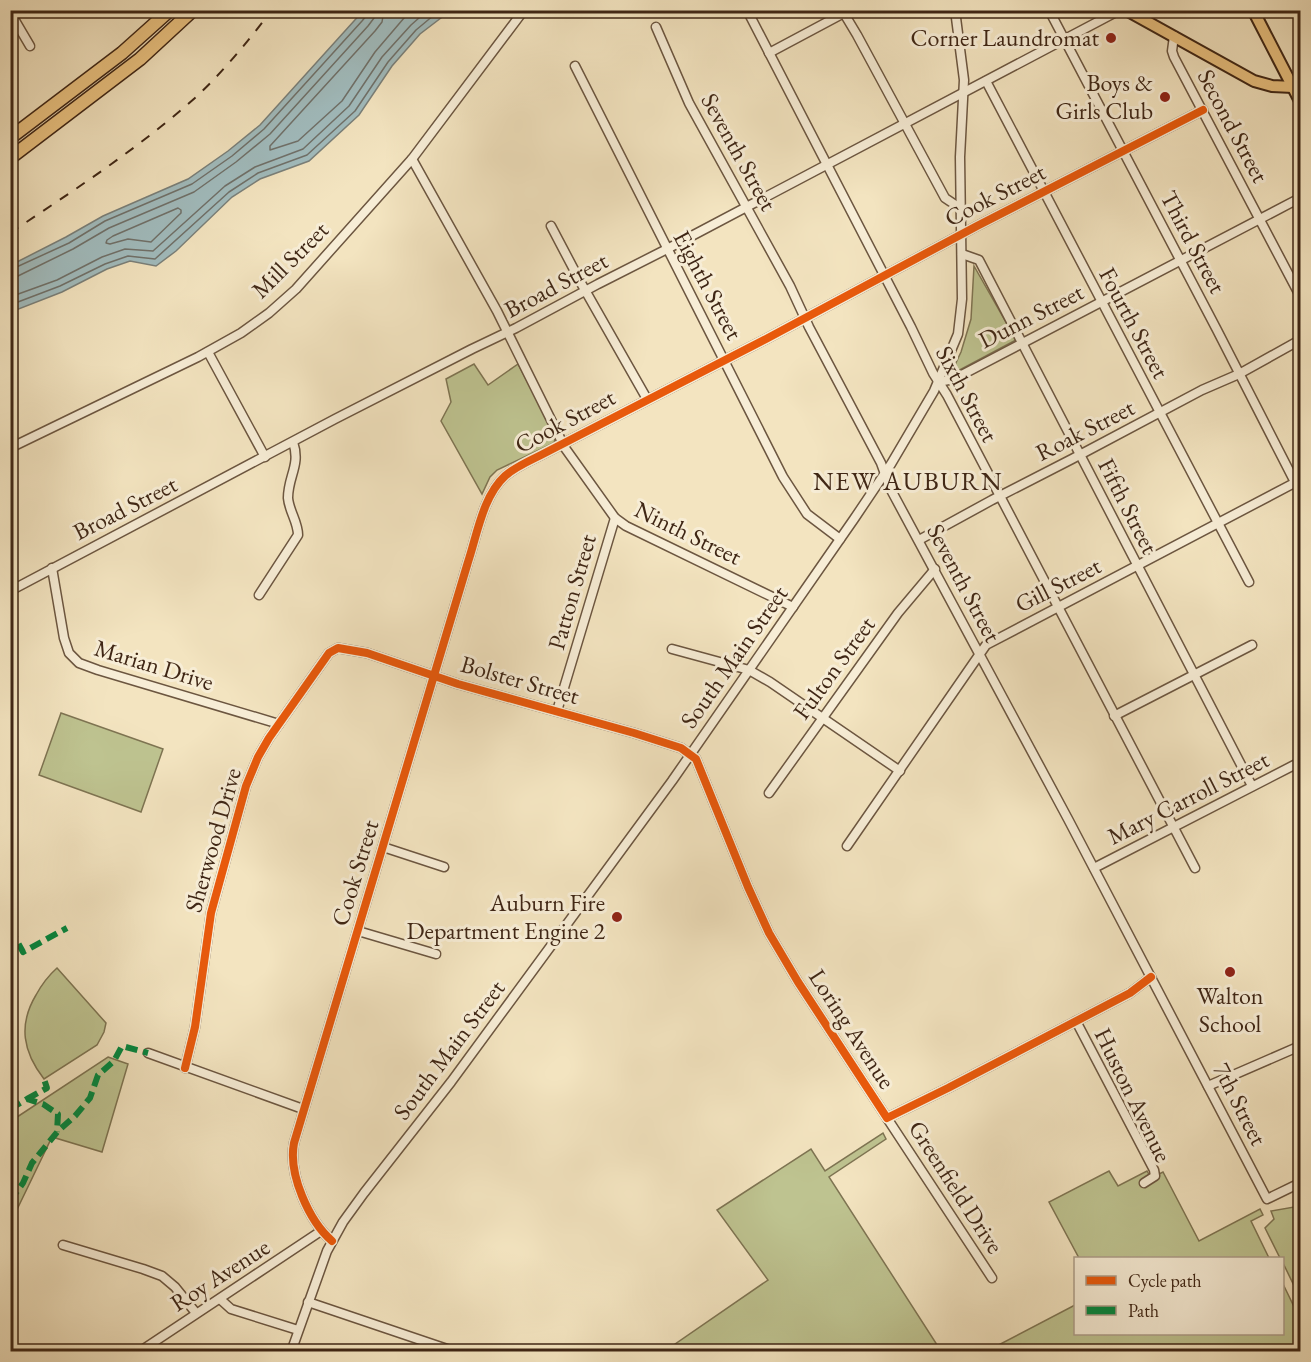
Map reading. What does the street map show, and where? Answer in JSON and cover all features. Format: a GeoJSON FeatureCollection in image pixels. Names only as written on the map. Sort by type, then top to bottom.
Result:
{"type":"FeatureCollection","features":[{"type":"Feature","properties":{"kind":"highway"},"geometry":{"type":"LineString","coordinates":[[10,138],[122,53],[170,10]]}},
{"type":"Feature","properties":{"kind":"highway"},"geometry":{"type":"LineString","coordinates":[[10,158],[140,59],[193,10]]}},
{"type":"Feature","properties":{"kind":"main road"},"geometry":{"type":"LineString","coordinates":[[1126,10],[1254,81],[1272,87],[1293,87]]}},
{"type":"Feature","properties":{"kind":"main road"},"geometry":{"type":"LineString","coordinates":[[1253,10],[1300,101]]}},
{"type":"Feature","properties":{"kind":"street","name":"Mill Street"},"geometry":{"type":"LineString","coordinates":[[10,447],[208,352],[261,319],[296,289],[412,159],[524,10]]}},
{"type":"Feature","properties":{"kind":"street","name":"Sixth Street"},"geometry":{"type":"LineString","coordinates":[[747,10],[938,382],[1195,868]]}},
{"type":"Feature","properties":{"kind":"street","name":"South Main Street"},"geometry":{"type":"LineString","coordinates":[[291,1352],[332,1241],[364,1193],[451,1082],[691,753],[840,540],[924,409],[938,382],[955,343],[961,320],[960,208],[963,66],[956,10]]}},
{"type":"Feature","properties":{"kind":"street","name":"Third Street"},"geometry":{"type":"LineString","coordinates":[[1049,10],[1239,374],[1298,481],[1300,492]]}},
{"type":"Feature","properties":{"kind":"street","name":"Broad Street"},"geometry":{"type":"LineString","coordinates":[[10,591],[1120,10]]}},
{"type":"Feature","properties":{"kind":"street"},"geometry":{"type":"LineString","coordinates":[[10,12],[30,46]]}},
{"type":"Feature","properties":{"kind":"street"},"geometry":{"type":"LineString","coordinates":[[769,53],[843,12],[945,198],[960,208]]}},
{"type":"Feature","properties":{"kind":"street","name":"Seventh Street"},"geometry":{"type":"LineString","coordinates":[[656,27],[689,103],[747,207],[890,488],[1094,868]]}},
{"type":"Feature","properties":{"kind":"street","name":"Second Street"},"geometry":{"type":"LineString","coordinates":[[1174,36],[1172,51],[1174,57],[1300,296]]}},
{"type":"Feature","properties":{"kind":"street","name":"Eighth Street"},"geometry":{"type":"LineString","coordinates":[[575,66],[748,410],[799,504],[812,518],[840,540]]}},
{"type":"Feature","properties":{"kind":"street","name":"Fourth Street"},"geometry":{"type":"LineString","coordinates":[[986,81],[1249,582]]}},
{"type":"Feature","properties":{"kind":"street","name":"Cook Street"},"geometry":{"type":"LineString","coordinates":[[332,1241],[321,1231],[300,1190],[292,1166],[294,1143],[434,676],[484,514],[495,488],[510,472],[562,443],[1203,110]]}},
{"type":"Feature","properties":{"kind":"street","name":"Ninth Street"},"geometry":{"type":"LineString","coordinates":[[412,159],[508,332],[562,443],[615,518],[626,526],[793,607]]}},
{"type":"Feature","properties":{"kind":"street","name":"Dunn Street"},"geometry":{"type":"LineString","coordinates":[[938,382],[954,380],[1022,342],[1300,198]]}},
{"type":"Feature","properties":{"kind":"street"},"geometry":{"type":"LineString","coordinates":[[551,226],[647,399]]}},
{"type":"Feature","properties":{"kind":"street","name":"Fifth Street"},"geometry":{"type":"LineString","coordinates":[[962,254],[979,260],[1252,786]]}},
{"type":"Feature","properties":{"kind":"street","name":"Roak Street"},"geometry":{"type":"LineString","coordinates":[[919,540],[1300,340]]}},
{"type":"Feature","properties":{"kind":"street"},"geometry":{"type":"LineString","coordinates":[[208,352],[265,457]]}},
{"type":"Feature","properties":{"kind":"street"},"geometry":{"type":"LineString","coordinates":[[259,595],[298,535],[288,503],[290,483],[297,460],[293,442]]}},
{"type":"Feature","properties":{"kind":"street","name":"Gill Street"},"geometry":{"type":"LineString","coordinates":[[847,846],[981,654],[982,648],[1298,481]]}},
{"type":"Feature","properties":{"kind":"street","name":"Patton Street"},"geometry":{"type":"LineString","coordinates":[[557,711],[615,518]]}},
{"type":"Feature","properties":{"kind":"street","name":"Marian Drive"},"geometry":{"type":"LineString","coordinates":[[52,568],[66,646],[76,660],[98,670],[279,724]]}},
{"type":"Feature","properties":{"kind":"street","name":"Fulton Street"},"geometry":{"type":"LineString","coordinates":[[769,793],[898,613],[935,569]]}},
{"type":"Feature","properties":{"kind":"street"},"geometry":{"type":"LineString","coordinates":[[1114,716],[1252,645]]}},
{"type":"Feature","properties":{"kind":"street","name":"Bolster Street"},"geometry":{"type":"LineString","coordinates":[[338,648],[367,654],[434,676],[634,733],[691,753]]}},
{"type":"Feature","properties":{"kind":"street","name":"Sherwood Drive"},"geometry":{"type":"LineString","coordinates":[[185,1068],[195,1027],[211,913],[237,814],[251,771],[279,724],[329,653],[338,648]]}},
{"type":"Feature","properties":{"kind":"street"},"geometry":{"type":"LineString","coordinates":[[672,649],[749,670],[900,771]]}},
{"type":"Feature","properties":{"kind":"street","name":"Loring Avenue"},"geometry":{"type":"LineString","coordinates":[[691,753],[696,759],[769,933],[798,982],[887,1118],[1130,993],[1151,977]]}},
{"type":"Feature","properties":{"kind":"street","name":"Mary Carroll Street"},"geometry":{"type":"LineString","coordinates":[[1094,868],[1300,762]]}},
{"type":"Feature","properties":{"kind":"street"},"geometry":{"type":"LineString","coordinates":[[383,846],[444,867]]}},
{"type":"Feature","properties":{"kind":"street","name":"7th Street"},"geometry":{"type":"LineString","coordinates":[[1094,868],[1267,1199],[1300,1182]]}},
{"type":"Feature","properties":{"kind":"street"},"geometry":{"type":"LineString","coordinates":[[358,931],[436,954]]}},
{"type":"Feature","properties":{"kind":"street","name":"Huston Avenue"},"geometry":{"type":"LineString","coordinates":[[1076,1021],[1154,1170],[1155,1176],[1144,1183]]}},
{"type":"Feature","properties":{"kind":"street"},"geometry":{"type":"LineString","coordinates":[[1208,1086],[1300,1046]]}},
{"type":"Feature","properties":{"kind":"street"},"geometry":{"type":"LineString","coordinates":[[148,1053],[303,1109]]}},
{"type":"Feature","properties":{"kind":"street","name":"Greenfield Drive"},"geometry":{"type":"LineString","coordinates":[[887,1118],[992,1278]]}},
{"type":"Feature","properties":{"kind":"street","name":"Roy Avenue"},"geometry":{"type":"LineString","coordinates":[[139,1352],[321,1231]]}},
{"type":"Feature","properties":{"kind":"street"},"geometry":{"type":"LineString","coordinates":[[63,1245],[162,1276],[175,1287],[196,1313]]}},
{"type":"Feature","properties":{"kind":"street"},"geometry":{"type":"LineString","coordinates":[[220,1299],[231,1309],[298,1330]]}},
{"type":"Feature","properties":{"kind":"street"},"geometry":{"type":"LineString","coordinates":[[308,1302],[456,1352]]}},
{"type":"Feature","properties":{"kind":"green space"},"geometry":{"type":"Polygon","coordinates":[[[974,266],[1016,340],[954,373],[953,369],[971,319],[974,266]]]}},
{"type":"Feature","properties":{"kind":"green space"},"geometry":{"type":"Polygon","coordinates":[[[474,364],[488,385],[518,364],[556,436],[554,443],[497,470],[490,477],[482,494],[441,421],[451,402],[446,379],[474,364]]]}},
{"type":"Feature","properties":{"kind":"green space"},"geometry":{"type":"Polygon","coordinates":[[[61,713],[163,749],[141,812],[39,775],[61,713]]]}},
{"type":"Feature","properties":{"kind":"green space"},"geometry":{"type":"Polygon","coordinates":[[[57,968],[106,1023],[97,1045],[44,1079],[31,1059],[25,1038],[25,1028],[30,1006],[45,980],[57,968]]]}},
{"type":"Feature","properties":{"kind":"green space"},"geometry":{"type":"Polygon","coordinates":[[[108,1057],[128,1064],[102,1152],[52,1137],[11,1222],[11,1121],[108,1057]]]}},
{"type":"Feature","properties":{"kind":"green space"},"geometry":{"type":"Polygon","coordinates":[[[883,1133],[886,1139],[829,1177],[941,1351],[665,1351],[768,1280],[717,1210],[811,1149],[825,1171],[883,1133]]]}},
{"type":"Feature","properties":{"kind":"green space"},"geometry":{"type":"Polygon","coordinates":[[[1109,1171],[1118,1186],[1147,1171],[1151,1178],[1163,1172],[1199,1241],[1260,1209],[1263,1215],[1251,1221],[1269,1257],[1078,1257],[1049,1202],[1109,1171]]]}},
{"type":"Feature","properties":{"kind":"green space"},"geometry":{"type":"Polygon","coordinates":[[[1294,1207],[1300,1218],[1300,1298],[1284,1265],[1284,1257],[1280,1257],[1265,1228],[1274,1219],[1271,1211],[1294,1207]]]}},
{"type":"Feature","properties":{"kind":"green space"},"geometry":{"type":"Polygon","coordinates":[[[1284,1286],[1300,1319],[1300,1351],[987,1351],[1074,1306],[1074,1335],[1284,1335],[1284,1286]]]}},
{"type":"Feature","properties":{"kind":"water"},"geometry":{"type":"Polygon","coordinates":[[[363,11],[450,11],[420,34],[392,66],[359,115],[309,161],[260,179],[232,197],[176,251],[156,266],[130,261],[11,312],[11,265],[103,216],[188,179],[228,151],[260,125],[363,11]]]}},
{"type":"Feature","properties":{"kind":"railway"},"geometry":{"type":"LineString","coordinates":[[10,233],[105,168],[174,116],[216,77],[272,10]]}},
{"type":"Feature","properties":{"kind":"marked path"},"geometry":{"type":"LineString","coordinates":[[10,928],[23,952],[67,928]]}},
{"type":"Feature","properties":{"kind":"marked path"},"geometry":{"type":"LineString","coordinates":[[10,1201],[23,1183],[32,1163],[58,1131],[90,1098],[98,1075],[114,1061],[122,1046],[148,1053]]}},
{"type":"Feature","properties":{"kind":"marked path"},"geometry":{"type":"LineString","coordinates":[[27,1099],[47,1088],[44,1079]]}},
{"type":"Feature","properties":{"kind":"marked path"},"geometry":{"type":"LineString","coordinates":[[10,1109],[27,1099],[43,1104],[58,1114],[57,1132]]}},
{"type":"Feature","properties":{"kind":"cycle path"},"geometry":{"type":"LineString","coordinates":[[332,1241],[316,1222],[302,1196],[294,1169],[294,1143],[478,528],[497,484],[522,464],[1203,110]]}},
{"type":"Feature","properties":{"kind":"cycle path"},"geometry":{"type":"LineString","coordinates":[[185,1068],[195,1027],[211,913],[246,786],[269,738],[329,653],[338,648],[367,653],[458,684],[634,733],[681,748],[696,759],[769,933],[798,982],[887,1118],[1130,993],[1151,977]]}},
{"type":"Feature","properties":{"kind":"place","name":"Corner Laundromat"},"geometry":{"type":"Point","coordinates":[1111,38]}},
{"type":"Feature","properties":{"kind":"place","name":"Boys & Girls Club"},"geometry":{"type":"Point","coordinates":[1165,97]}},
{"type":"Feature","properties":{"kind":"place","name":"Auburn Fire Department Engine 2"},"geometry":{"type":"Point","coordinates":[617,917]}},
{"type":"Feature","properties":{"kind":"place","name":"Walton School"},"geometry":{"type":"Point","coordinates":[1230,972]}},
{"type":"Feature","properties":{"kind":"district","name":"NEW AUBURN"},"geometry":{"type":"Point","coordinates":[908,481]}}]}
